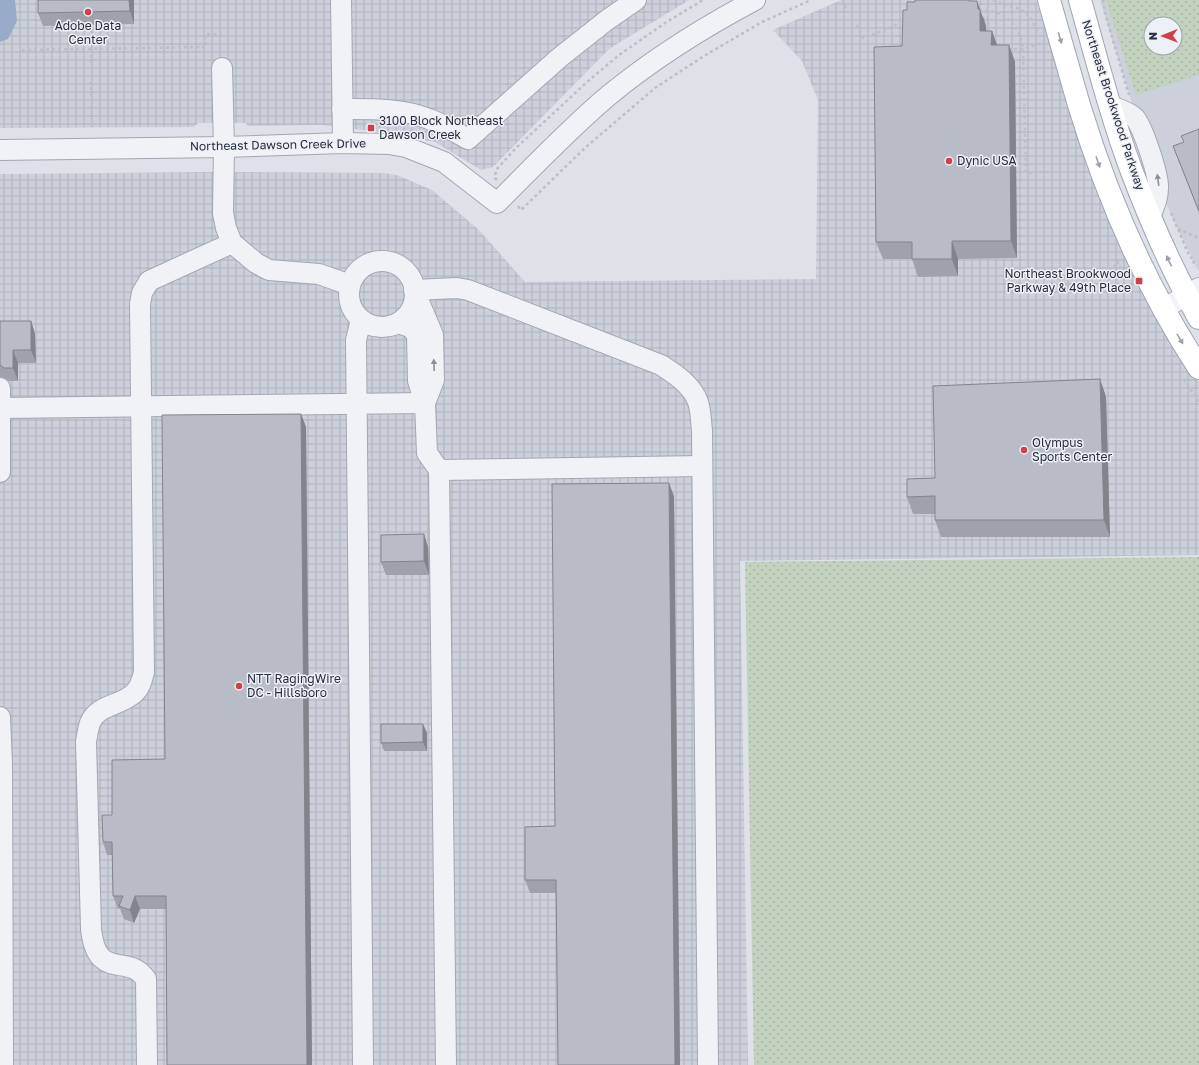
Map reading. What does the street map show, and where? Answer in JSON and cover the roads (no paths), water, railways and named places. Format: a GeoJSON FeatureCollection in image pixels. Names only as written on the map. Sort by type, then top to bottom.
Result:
{"type":"FeatureCollection","features":[{"type":"Feature","properties":{"kind":"main road"},"geometry":{"type":"LineString","coordinates":[[1050,0],[1079,106],[1105,180],[1149,282],[1163,309],[1199,368]]}},
{"type":"Feature","properties":{"kind":"main road","name":"Northeast Brookwood Parkway"},"geometry":{"type":"LineString","coordinates":[[1080,0],[1132,171],[1150,217],[1193,292],[1199,318]]}},
{"type":"Feature","properties":{"kind":"street"},"geometry":{"type":"LineString","coordinates":[[341,0],[343,143]]}},
{"type":"Feature","properties":{"kind":"street"},"geometry":{"type":"LineString","coordinates":[[342,109],[388,110],[410,114],[429,119],[468,139],[559,58],[607,20],[636,0]]}},
{"type":"Feature","properties":{"kind":"street","name":"Northeast Dawson Creek Drive"},"geometry":{"type":"LineString","coordinates":[[0,150],[224,147],[343,143],[389,144],[406,147],[444,162],[497,203],[564,135],[609,95],[680,44],[726,15],[755,0]]}},
{"type":"Feature","properties":{"kind":"street"},"geometry":{"type":"LineString","coordinates":[[222,68],[224,147],[223,213],[226,228],[232,243],[246,256],[269,270],[318,274],[350,285]]}},
{"type":"Feature","properties":{"kind":"street"},"geometry":{"type":"LineString","coordinates":[[147,1065],[146,980],[141,973],[133,968],[117,965],[103,960],[98,955],[92,940],[90,928],[86,742],[90,723],[95,716],[108,706],[134,694],[141,682],[144,672],[140,406],[140,304],[142,293],[149,281],[232,243]]}},
{"type":"Feature","properties":{"kind":"street"},"geometry":{"type":"LineString","coordinates":[[414,290],[413,303],[407,314],[398,323],[385,327],[373,326],[361,320],[353,310],[349,298],[350,285],[356,273],[365,265],[378,261],[391,262],[402,268],[410,278],[433,335],[434,380],[425,403]]}},
{"type":"Feature","properties":{"kind":"street"},"geometry":{"type":"LineString","coordinates":[[414,290],[457,288],[468,290],[661,365],[680,378],[693,393],[698,402],[702,431],[708,1065]]}},
{"type":"Feature","properties":{"kind":"street"},"geometry":{"type":"LineString","coordinates":[[1163,309],[1193,292]]}},
{"type":"Feature","properties":{"kind":"street"},"geometry":{"type":"LineString","coordinates":[[361,320],[356,340],[356,404],[363,1065]]}},
{"type":"Feature","properties":{"kind":"street"},"geometry":{"type":"LineString","coordinates":[[398,323],[410,327],[417,334],[418,381],[425,403],[427,453],[439,470],[446,1065]]}},
{"type":"Feature","properties":{"kind":"street"},"geometry":{"type":"LineString","coordinates":[[0,388],[0,472]]}},
{"type":"Feature","properties":{"kind":"street"},"geometry":{"type":"LineString","coordinates":[[1,408],[425,403]]}},
{"type":"Feature","properties":{"kind":"street"},"geometry":{"type":"LineString","coordinates":[[439,470],[702,466]]}},
{"type":"Feature","properties":{"kind":"street"},"geometry":{"type":"LineString","coordinates":[[0,717],[2,764],[4,1065]]}},
{"type":"Feature","properties":{"kind":"water"},"geometry":{"type":"Polygon","coordinates":[[[0,0],[15,0],[17,21],[8,39],[0,42],[0,0]]]}},
{"type":"Feature","properties":{"kind":"place","name":"Adobe Data Center"},"geometry":{"type":"Point","coordinates":[88,12]}},
{"type":"Feature","properties":{"kind":"place","name":"3100 Block Northeast Dawson Creek"},"geometry":{"type":"Point","coordinates":[371,128]}},
{"type":"Feature","properties":{"kind":"place","name":"Dynic USA"},"geometry":{"type":"Point","coordinates":[949,161]}},
{"type":"Feature","properties":{"kind":"place","name":"Northeast Brookwood Parkway & 49th Place"},"geometry":{"type":"Point","coordinates":[1139,281]}},
{"type":"Feature","properties":{"kind":"place","name":"Olympus Sports Center"},"geometry":{"type":"Point","coordinates":[1024,450]}},
{"type":"Feature","properties":{"kind":"place","name":"NTT RagingWire DC - Hillsboro"},"geometry":{"type":"Point","coordinates":[239,686]}}]}
